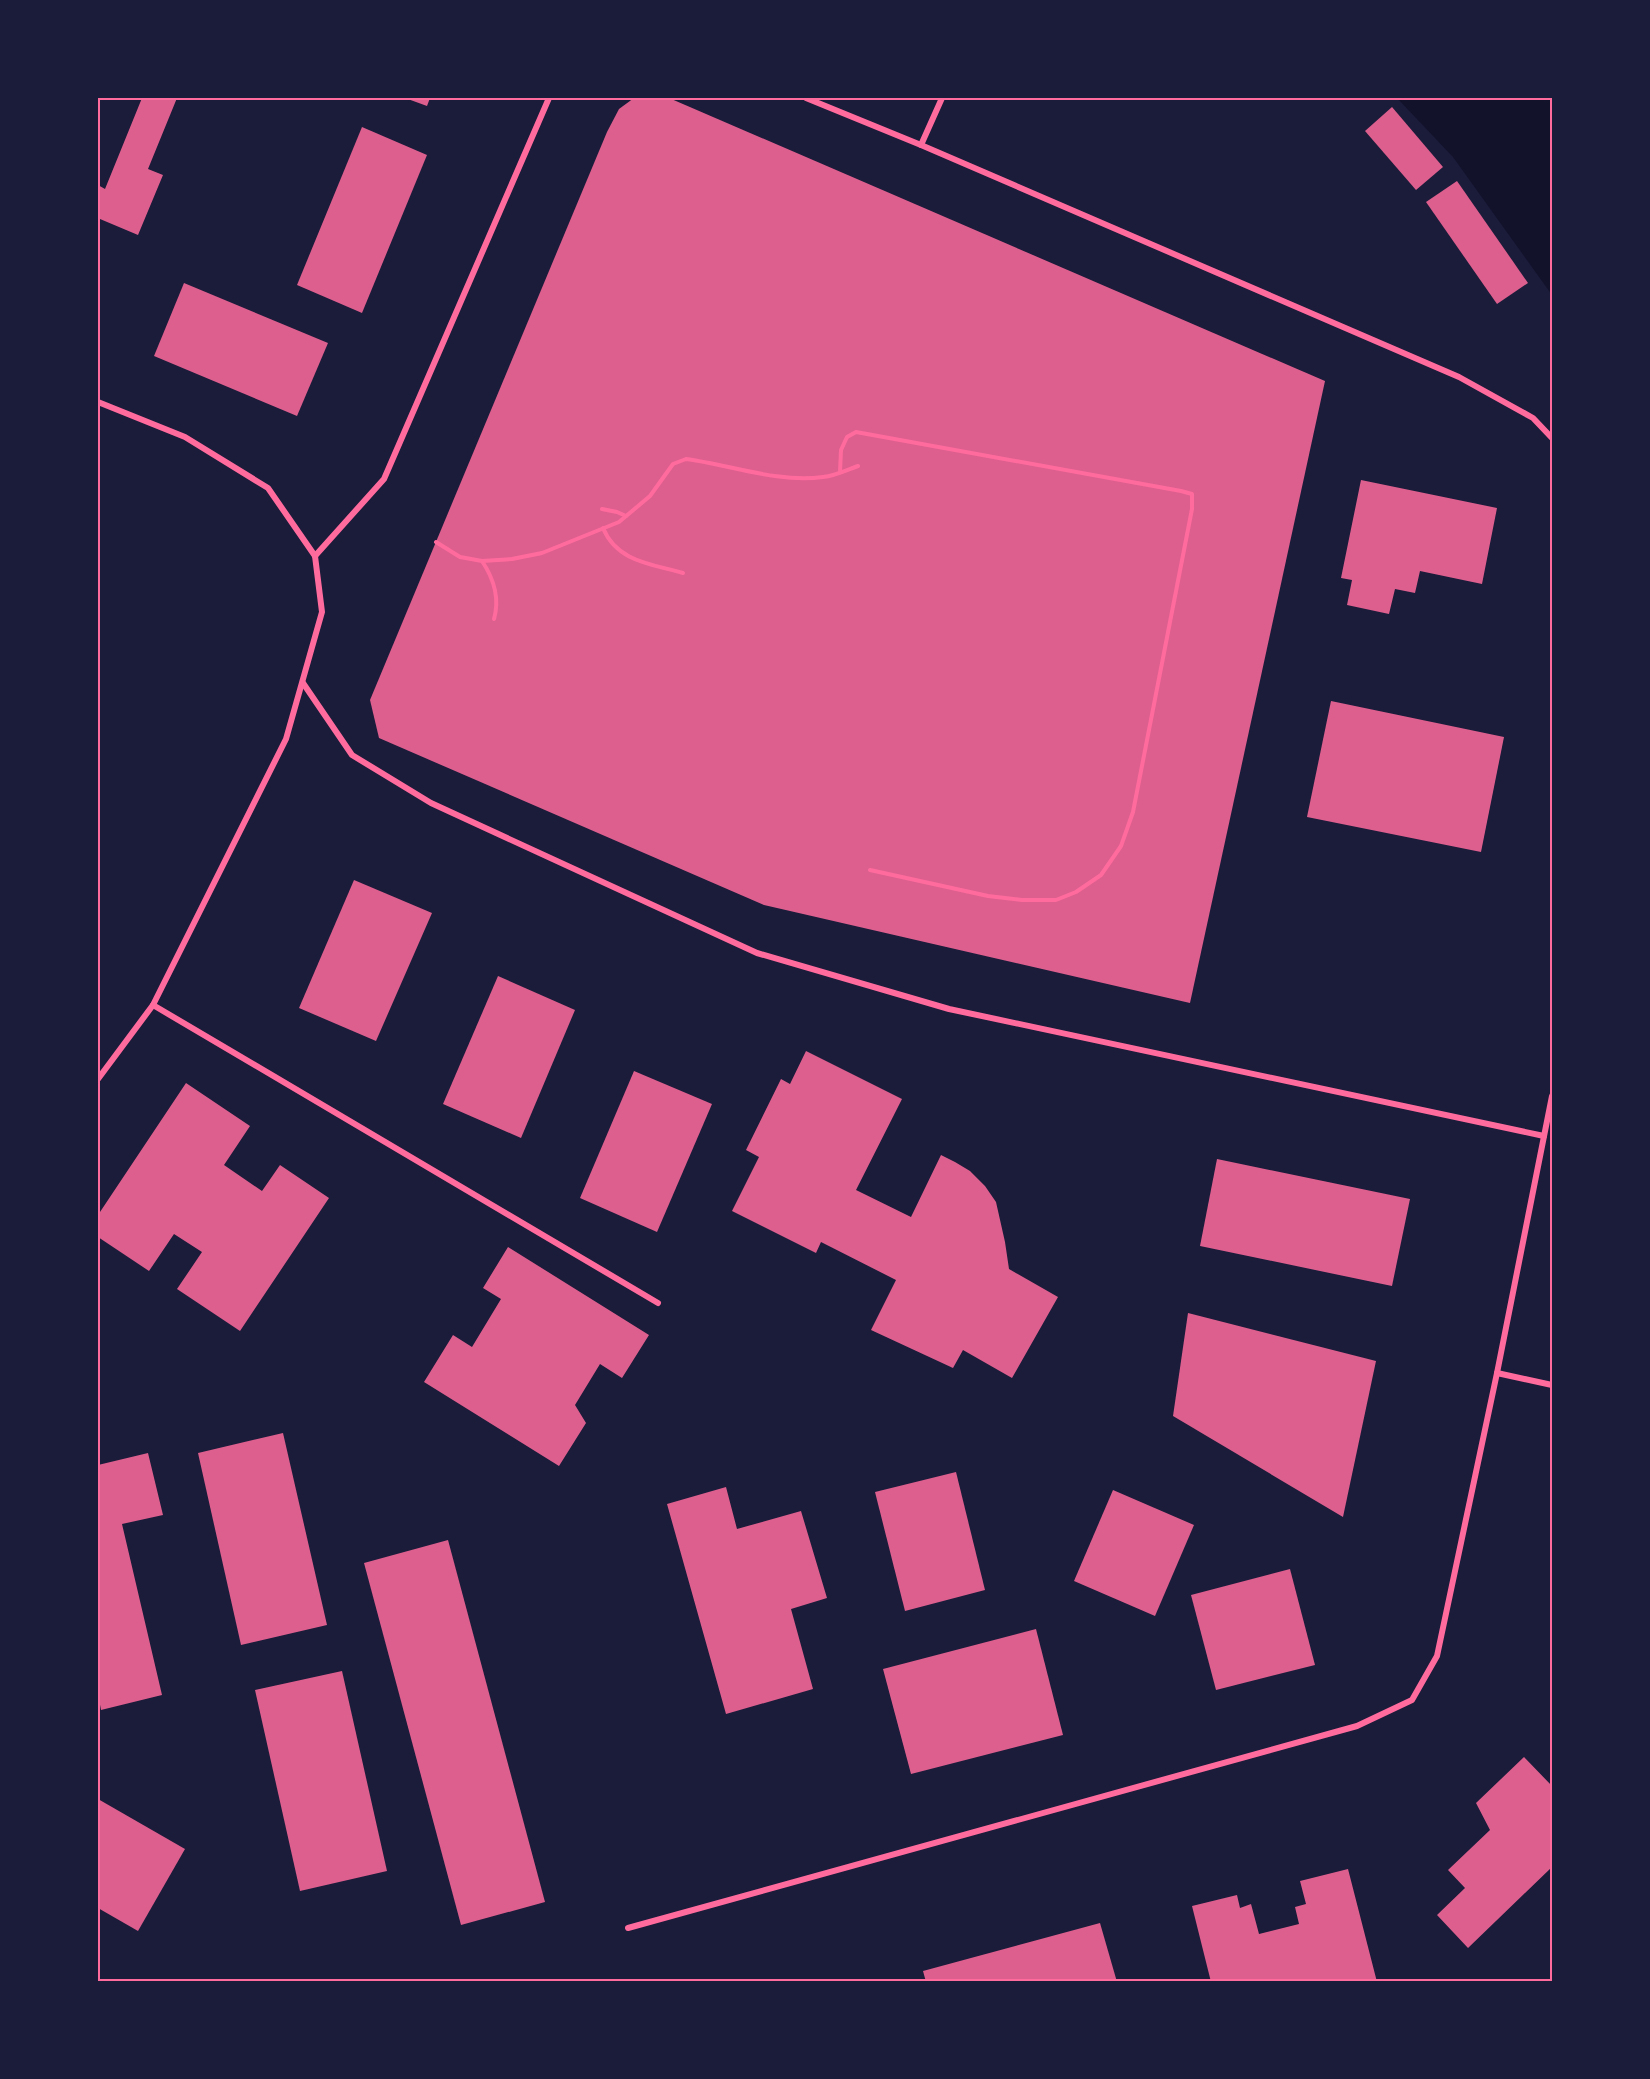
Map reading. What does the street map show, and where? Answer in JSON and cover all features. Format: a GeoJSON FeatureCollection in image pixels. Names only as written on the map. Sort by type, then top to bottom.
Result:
{"type":"FeatureCollection","features":[{"type":"Feature","properties":{"kind":"street"},"geometry":{"type":"LineString","coordinates":[[315,556],[384,479],[549,98]]}},
{"type":"Feature","properties":{"kind":"street"},"geometry":{"type":"LineString","coordinates":[[806,98],[921,145],[1459,377],[1533,418],[1552,438]]}},
{"type":"Feature","properties":{"kind":"street"},"geometry":{"type":"LineString","coordinates":[[921,145],[942,98]]}},
{"type":"Feature","properties":{"kind":"street"},"geometry":{"type":"LineString","coordinates":[[98,402],[185,437],[268,488],[315,556],[322,612],[286,739],[153,1005],[98,1079]]}},
{"type":"Feature","properties":{"kind":"street"},"geometry":{"type":"LineString","coordinates":[[303,684],[352,755],[431,803],[758,954],[949,1009],[1544,1136]]}},
{"type":"Feature","properties":{"kind":"street"},"geometry":{"type":"LineString","coordinates":[[153,1005],[658,1303]]}},
{"type":"Feature","properties":{"kind":"street"},"geometry":{"type":"LineString","coordinates":[[628,1928],[1357,1726],[1412,1700],[1437,1656],[1497,1373],[1552,1096]]}},
{"type":"Feature","properties":{"kind":"street"},"geometry":{"type":"LineString","coordinates":[[1497,1373],[1552,1385]]}},
{"type":"Feature","properties":{"kind":"path"},"geometry":{"type":"LineString","coordinates":[[840,472],[842,450],[847,436],[856,432],[1192,494],[1192,509],[1133,812],[1121,846],[1101,875],[1076,892],[1056,900],[1022,900],[988,896],[870,870]]}},
{"type":"Feature","properties":{"kind":"path"},"geometry":{"type":"LineString","coordinates":[[436,542],[460,557],[482,561],[512,559],[542,553],[620,522],[650,496],[673,464],[686,459],[781,477],[825,477],[858,466]]}},
{"type":"Feature","properties":{"kind":"path"},"geometry":{"type":"LineString","coordinates":[[602,509],[626,516]]}},
{"type":"Feature","properties":{"kind":"path"},"geometry":{"type":"LineString","coordinates":[[603,528],[607,538],[623,554],[634,560],[683,573]]}},
{"type":"Feature","properties":{"kind":"path"},"geometry":{"type":"LineString","coordinates":[[482,561],[493,582],[496,594],[498,607],[495,619]]}},
{"type":"Feature","properties":{"kind":"shaded area"},"geometry":{"type":"Polygon","coordinates":[[[1397,98],[1552,98],[1552,295],[1453,157],[1397,98]]]}},
{"type":"Feature","properties":{"kind":"building"},"geometry":{"type":"Polygon","coordinates":[[[142,98],[177,98],[148,169],[163,175],[138,235],[100,219],[98,226],[98,185],[105,189],[142,98]]]}},
{"type":"Feature","properties":{"kind":"building"},"geometry":{"type":"Polygon","coordinates":[[[405,98],[430,98],[427,106],[405,98]]]}},
{"type":"Feature","properties":{"kind":"building"},"geometry":{"type":"Polygon","coordinates":[[[634,98],[669,98],[1325,381],[1190,1003],[764,905],[379,738],[370,700],[607,132],[619,109],[634,98]]]}},
{"type":"Feature","properties":{"kind":"building"},"geometry":{"type":"Polygon","coordinates":[[[1392,107],[1443,167],[1416,190],[1365,131],[1392,107]]]}},
{"type":"Feature","properties":{"kind":"building"},"geometry":{"type":"Polygon","coordinates":[[[362,127],[427,155],[362,313],[297,285],[362,127]]]}},
{"type":"Feature","properties":{"kind":"building"},"geometry":{"type":"Polygon","coordinates":[[[1457,181],[1528,283],[1497,304],[1426,202],[1457,181]]]}},
{"type":"Feature","properties":{"kind":"building"},"geometry":{"type":"Polygon","coordinates":[[[184,283],[328,343],[297,416],[154,356],[184,283]]]}},
{"type":"Feature","properties":{"kind":"building"},"geometry":{"type":"Polygon","coordinates":[[[1361,480],[1497,508],[1482,584],[1420,571],[1415,593],[1395,589],[1389,614],[1347,605],[1352,580],[1341,578],[1361,480]]]}},
{"type":"Feature","properties":{"kind":"building"},"geometry":{"type":"Polygon","coordinates":[[[1331,701],[1504,737],[1481,852],[1307,817],[1331,701]]]}},
{"type":"Feature","properties":{"kind":"building"},"geometry":{"type":"Polygon","coordinates":[[[354,880],[432,913],[376,1041],[299,1008],[354,880]]]}},
{"type":"Feature","properties":{"kind":"building"},"geometry":{"type":"Polygon","coordinates":[[[498,976],[575,1010],[521,1138],[443,1104],[498,976]]]}},
{"type":"Feature","properties":{"kind":"building"},"geometry":{"type":"Polygon","coordinates":[[[806,1051],[902,1099],[856,1190],[911,1217],[941,1155],[955,1162],[970,1171],[985,1186],[996,1202],[1009,1269],[1058,1297],[1012,1378],[963,1350],[953,1368],[871,1330],[896,1280],[821,1242],[816,1253],[732,1211],[759,1157],[746,1150],[781,1079],[790,1084],[806,1051]]]}},
{"type":"Feature","properties":{"kind":"building"},"geometry":{"type":"Polygon","coordinates":[[[634,1071],[712,1104],[657,1232],[580,1198],[634,1071]]]}},
{"type":"Feature","properties":{"kind":"building"},"geometry":{"type":"Polygon","coordinates":[[[186,1083],[250,1126],[224,1165],[262,1191],[280,1165],[329,1198],[240,1331],[177,1289],[202,1252],[174,1234],[149,1271],[98,1237],[98,1215],[186,1083]]]}},
{"type":"Feature","properties":{"kind":"building"},"geometry":{"type":"Polygon","coordinates":[[[1217,1159],[1410,1199],[1392,1286],[1200,1246],[1217,1159]]]}},
{"type":"Feature","properties":{"kind":"building"},"geometry":{"type":"Polygon","coordinates":[[[508,1247],[649,1335],[622,1378],[600,1364],[575,1405],[586,1423],[559,1466],[424,1382],[453,1335],[472,1347],[501,1299],[483,1288],[508,1247]]]}},
{"type":"Feature","properties":{"kind":"building"},"geometry":{"type":"Polygon","coordinates":[[[1188,1313],[1376,1361],[1343,1517],[1173,1416],[1188,1313]]]}},
{"type":"Feature","properties":{"kind":"building"},"geometry":{"type":"Polygon","coordinates":[[[283,1433],[327,1625],[241,1645],[198,1453],[283,1433]]]}},
{"type":"Feature","properties":{"kind":"building"},"geometry":{"type":"Polygon","coordinates":[[[148,1453],[163,1515],[122,1524],[162,1695],[101,1710],[98,1694],[98,1465],[148,1453]]]}},
{"type":"Feature","properties":{"kind":"building"},"geometry":{"type":"Polygon","coordinates":[[[956,1472],[985,1590],[905,1611],[875,1492],[956,1472]]]}},
{"type":"Feature","properties":{"kind":"building"},"geometry":{"type":"Polygon","coordinates":[[[726,1487],[737,1529],[801,1511],[827,1598],[791,1609],[813,1689],[726,1714],[667,1504],[726,1487]]]}},
{"type":"Feature","properties":{"kind":"building"},"geometry":{"type":"Polygon","coordinates":[[[1113,1490],[1194,1525],[1155,1616],[1074,1581],[1113,1490]]]}},
{"type":"Feature","properties":{"kind":"building"},"geometry":{"type":"Polygon","coordinates":[[[448,1540],[545,1902],[461,1925],[364,1563],[448,1540]]]}},
{"type":"Feature","properties":{"kind":"building"},"geometry":{"type":"Polygon","coordinates":[[[1290,1569],[1315,1665],[1216,1690],[1191,1595],[1290,1569]]]}},
{"type":"Feature","properties":{"kind":"building"},"geometry":{"type":"Polygon","coordinates":[[[1036,1629],[1063,1735],[911,1774],[883,1669],[1036,1629]]]}},
{"type":"Feature","properties":{"kind":"building"},"geometry":{"type":"Polygon","coordinates":[[[342,1671],[387,1871],[300,1891],[255,1690],[342,1671]]]}},
{"type":"Feature","properties":{"kind":"building"},"geometry":{"type":"Polygon","coordinates":[[[1524,1757],[1552,1786],[1552,1867],[1468,1948],[1437,1915],[1465,1888],[1448,1870],[1490,1830],[1476,1803],[1524,1757]]]}},
{"type":"Feature","properties":{"kind":"building"},"geometry":{"type":"Polygon","coordinates":[[[98,1799],[185,1849],[138,1931],[98,1908],[98,1799]]]}},
{"type":"Feature","properties":{"kind":"building"},"geometry":{"type":"Polygon","coordinates":[[[1348,1869],[1377,1982],[1211,1982],[1192,1906],[1237,1895],[1240,1908],[1251,1904],[1259,1934],[1299,1924],[1295,1907],[1306,1904],[1300,1881],[1348,1869]]]}},
{"type":"Feature","properties":{"kind":"building"},"geometry":{"type":"Polygon","coordinates":[[[1100,1923],[1117,1982],[926,1982],[923,1971],[1100,1923]]]}}]}
